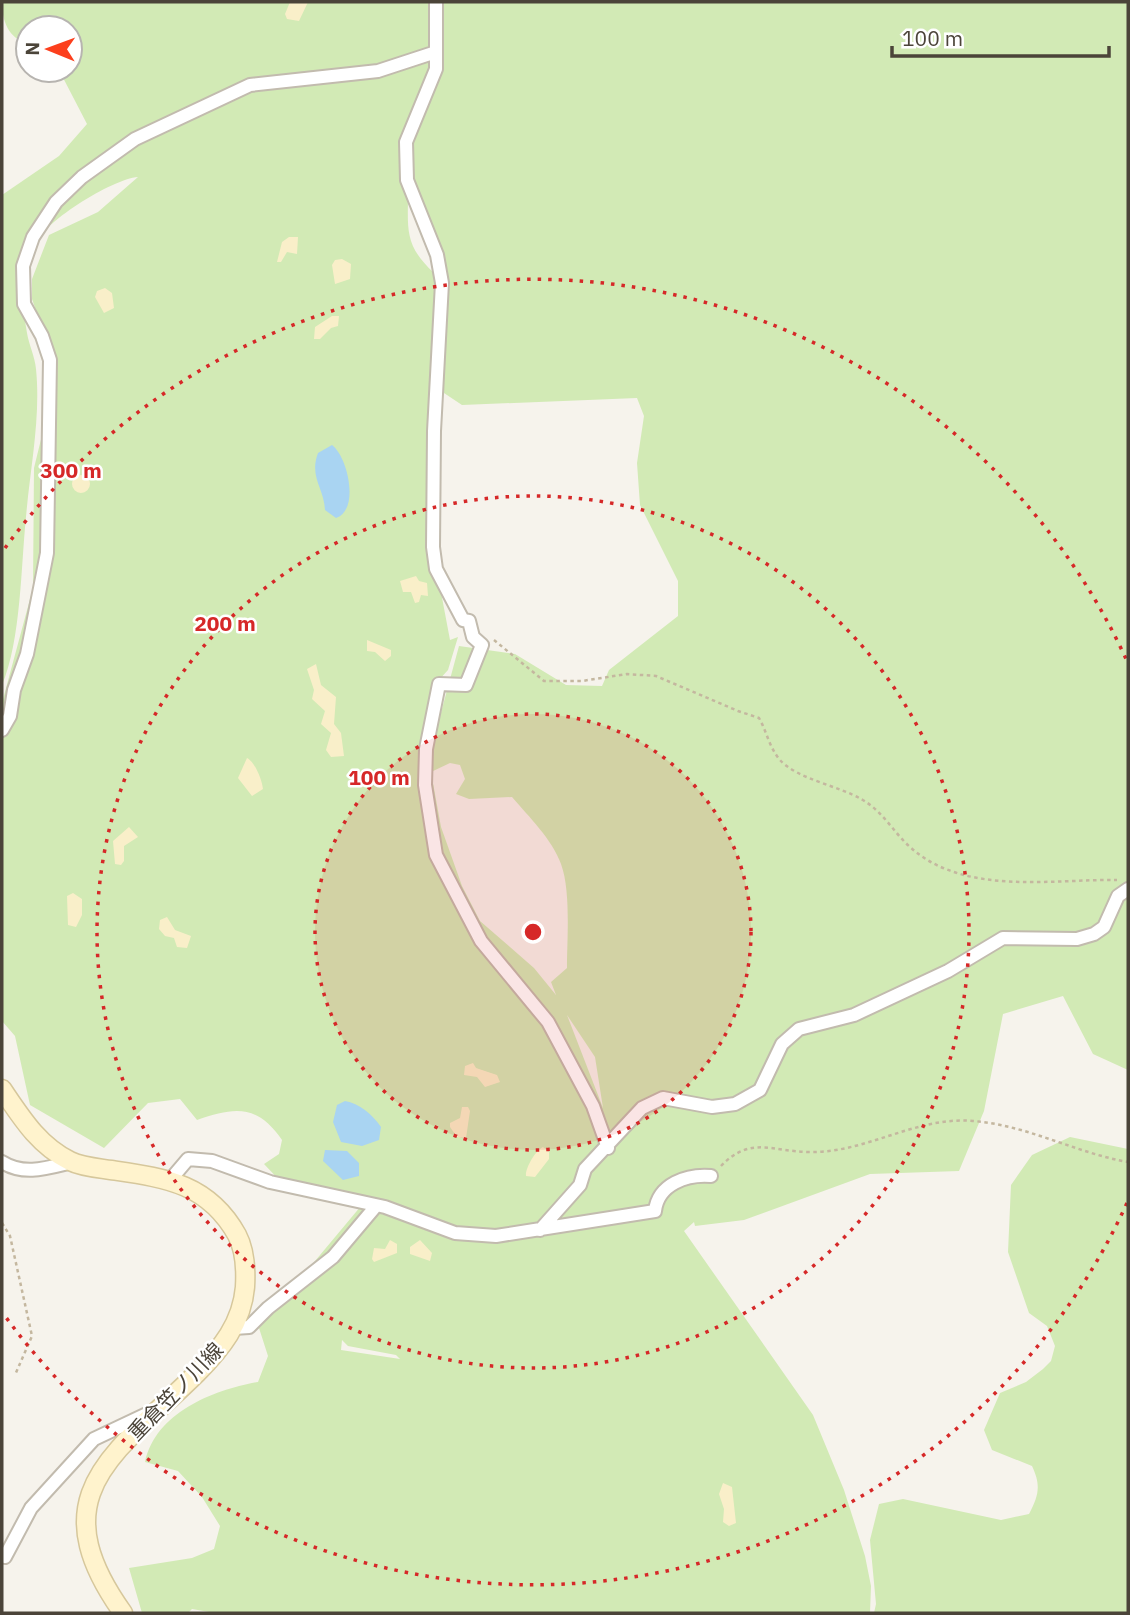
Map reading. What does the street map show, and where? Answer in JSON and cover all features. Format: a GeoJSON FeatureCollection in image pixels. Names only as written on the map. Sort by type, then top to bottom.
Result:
{"type":"FeatureCollection","features":[{"type":"Feature","properties":{"kind":"main road","name":"重倉笠ノ川線"},"geometry":{"type":"LineString","coordinates":[[2,1089],[31,1132],[72,1162],[171,1179],[211,1203],[239,1237],[245,1278],[244,1297],[233,1328],[219,1350],[113,1454],[88,1498],[86,1534],[89,1553],[98,1577],[123,1613]]}},
{"type":"Feature","properties":{"kind":"street"},"geometry":{"type":"LineString","coordinates":[[436,2],[436,69],[406,142],[407,180],[437,255],[442,283],[434,431],[433,547],[436,569],[447,595],[463,620],[469,621],[473,637],[482,645],[466,685],[439,684],[426,749],[425,785],[430,822],[436,855],[481,941],[548,1022],[593,1106],[607,1148]]}},
{"type":"Feature","properties":{"kind":"street"},"geometry":{"type":"LineString","coordinates":[[2,730],[10,716],[14,690],[27,654],[47,554],[50,360],[42,336],[24,304],[23,266],[33,237],[55,202],[82,177],[135,139],[250,85],[378,71],[436,52]]}},
{"type":"Feature","properties":{"kind":"street"},"geometry":{"type":"LineString","coordinates":[[540,1230],[580,1185],[585,1169],[642,1108],[663,1098],[712,1107],[735,1104],[749,1098],[760,1090],[782,1044],[799,1029],[854,1015],[948,971],[1003,937],[1077,939],[1094,934],[1104,927],[1123,884]]}},
{"type":"Feature","properties":{"kind":"street"},"geometry":{"type":"LineString","coordinates":[[171,1179],[188,1159],[212,1161],[270,1182],[376,1206],[456,1233],[496,1236],[655,1211],[656,1201],[676,1180],[695,1175],[711,1176]]}},
{"type":"Feature","properties":{"kind":"street"},"geometry":{"type":"LineString","coordinates":[[2,1162],[15,1170],[38,1170],[72,1162]]}},
{"type":"Feature","properties":{"kind":"street"},"geometry":{"type":"LineString","coordinates":[[233,1328],[249,1327],[268,1308],[333,1257],[376,1206]]}},
{"type":"Feature","properties":{"kind":"street"},"geometry":{"type":"LineString","coordinates":[[2,1556],[5,1557],[31,1508],[94,1439],[162,1407]]}},
{"type":"Feature","properties":{"kind":"path"},"geometry":{"type":"LineString","coordinates":[[491,638],[544,681],[582,681],[627,674],[656,676],[738,711],[749,713],[758,718],[765,736],[786,766],[862,799],[887,819],[910,848],[937,864],[968,876],[1021,882],[1123,884]]}},
{"type":"Feature","properties":{"kind":"path"},"geometry":{"type":"LineString","coordinates":[[711,1176],[730,1156],[750,1146],[811,1152],[836,1150],[878,1141],[932,1121],[974,1121],[1039,1133],[1111,1158],[1128,1161]]}},
{"type":"Feature","properties":{"kind":"path"},"geometry":{"type":"LineString","coordinates":[[2,1223],[10,1236],[32,1336],[15,1375]]}},
{"type":"Feature","properties":{"kind":"green space"},"geometry":{"type":"Polygon","coordinates":[[[2,2],[1128,2],[1128,1070],[1093,1054],[1063,996],[1003,1014],[984,1111],[959,1171],[870,1174],[744,1220],[695,1226],[694,1222],[684,1231],[813,1415],[844,1490],[865,1556],[871,1586],[870,1613],[215,1613],[192,1609],[188,1613],[142,1613],[129,1568],[192,1558],[214,1549],[220,1526],[202,1497],[178,1471],[145,1462],[151,1445],[161,1430],[189,1406],[223,1391],[258,1382],[268,1356],[259,1328],[361,1206],[283,1184],[264,1164],[279,1154],[282,1140],[273,1128],[254,1114],[234,1111],[197,1120],[180,1099],[148,1103],[104,1148],[30,1105],[15,1036],[2,1021],[2,703],[33,588],[34,468],[45,423],[46,340],[32,299],[32,279],[49,235],[98,212],[138,177],[112,185],[62,215],[37,239],[28,259],[24,280],[24,312],[36,369],[36,424],[17,625],[2,685],[2,195],[59,156],[87,124],[66,84],[84,84],[84,14],[14,14],[14,35],[5,22],[2,2]],[[408,192],[410,236],[417,254],[434,273],[434,236],[408,192]],[[441,391],[440,587],[450,640],[458,637],[448,670],[438,681],[433,742],[459,646],[515,654],[566,685],[602,686],[609,670],[678,616],[678,581],[640,505],[637,463],[644,416],[637,398],[462,405],[441,391]],[[450,763],[431,772],[441,827],[462,886],[480,921],[534,968],[556,995],[551,982],[567,968],[568,929],[566,888],[557,855],[540,829],[512,797],[469,799],[456,794],[465,779],[460,765],[450,763]],[[567,1015],[603,1108],[595,1057],[567,1015]],[[342,1340],[341,1350],[400,1359],[396,1355],[348,1346],[342,1340]]]}},
{"type":"Feature","properties":{"kind":"green space"},"geometry":{"type":"Polygon","coordinates":[[[1070,1137],[1128,1149],[1128,1613],[874,1613],[876,1604],[870,1540],[879,1504],[903,1499],[1001,1520],[1029,1514],[1035,1501],[1038,1485],[1032,1466],[992,1450],[984,1430],[1000,1393],[1026,1382],[1051,1361],[1055,1346],[1047,1326],[1029,1313],[1008,1252],[1011,1185],[1032,1155],[1070,1137]]]}},
{"type":"Feature","properties":{"kind":"sand"},"geometry":{"type":"Polygon","coordinates":[[[290,2],[308,2],[299,21],[287,19],[285,14],[290,2]]]}},
{"type":"Feature","properties":{"kind":"sand"},"geometry":{"type":"Polygon","coordinates":[[[289,237],[298,237],[297,254],[287,252],[281,262],[277,262],[282,242],[289,237]]]}},
{"type":"Feature","properties":{"kind":"sand"},"geometry":{"type":"Polygon","coordinates":[[[342,259],[351,264],[350,279],[335,284],[332,265],[335,260],[342,259]]]}},
{"type":"Feature","properties":{"kind":"sand"},"geometry":{"type":"Polygon","coordinates":[[[105,288],[112,293],[114,308],[104,313],[95,297],[97,291],[105,288]]]}},
{"type":"Feature","properties":{"kind":"sand"},"geometry":{"type":"Polygon","coordinates":[[[332,316],[339,316],[338,326],[331,328],[320,339],[314,339],[315,327],[332,316]]]}},
{"type":"Feature","properties":{"kind":"sand"},"geometry":{"type":"Polygon","coordinates":[[[81,475],[87,478],[90,484],[87,490],[81,493],[75,490],[72,484],[75,478],[81,475]]]}},
{"type":"Feature","properties":{"kind":"sand"},"geometry":{"type":"Polygon","coordinates":[[[416,576],[419,581],[427,583],[428,596],[421,595],[419,602],[415,603],[411,592],[403,592],[400,581],[416,576]]]}},
{"type":"Feature","properties":{"kind":"sand"},"geometry":{"type":"Polygon","coordinates":[[[367,640],[391,650],[391,656],[385,661],[375,652],[367,651],[367,640]]]}},
{"type":"Feature","properties":{"kind":"sand"},"geometry":{"type":"Polygon","coordinates":[[[316,664],[321,685],[336,697],[334,724],[341,733],[344,756],[331,757],[326,750],[331,733],[321,724],[325,711],[312,699],[314,690],[307,669],[316,664]]]}},
{"type":"Feature","properties":{"kind":"sand"},"geometry":{"type":"Polygon","coordinates":[[[247,758],[258,772],[263,789],[252,796],[238,778],[247,758]]]}},
{"type":"Feature","properties":{"kind":"sand"},"geometry":{"type":"Polygon","coordinates":[[[129,827],[138,837],[124,846],[124,861],[121,865],[115,864],[113,841],[129,827]]]}},
{"type":"Feature","properties":{"kind":"sand"},"geometry":{"type":"Polygon","coordinates":[[[73,893],[82,899],[82,915],[76,927],[68,925],[67,896],[73,893]]]}},
{"type":"Feature","properties":{"kind":"sand"},"geometry":{"type":"Polygon","coordinates":[[[167,917],[175,930],[191,936],[187,948],[177,947],[174,938],[165,936],[159,929],[160,920],[167,917]]]}},
{"type":"Feature","properties":{"kind":"sand"},"geometry":{"type":"Polygon","coordinates":[[[473,1063],[476,1068],[497,1075],[500,1082],[485,1087],[477,1077],[464,1075],[465,1066],[473,1063]]]}},
{"type":"Feature","properties":{"kind":"sand"},"geometry":{"type":"Polygon","coordinates":[[[462,1107],[468,1107],[470,1111],[466,1138],[457,1137],[450,1127],[450,1123],[460,1118],[462,1107]]]}},
{"type":"Feature","properties":{"kind":"sand"},"geometry":{"type":"Polygon","coordinates":[[[543,1147],[549,1152],[549,1159],[535,1177],[526,1176],[532,1160],[543,1147]]]}},
{"type":"Feature","properties":{"kind":"sand"},"geometry":{"type":"Polygon","coordinates":[[[390,1240],[397,1244],[397,1253],[374,1262],[374,1248],[385,1249],[390,1240]]]}},
{"type":"Feature","properties":{"kind":"sand"},"geometry":{"type":"Polygon","coordinates":[[[420,1240],[432,1253],[430,1261],[410,1254],[410,1247],[420,1240]]]}},
{"type":"Feature","properties":{"kind":"sand"},"geometry":{"type":"Polygon","coordinates":[[[723,1483],[732,1487],[736,1523],[729,1526],[723,1522],[724,1509],[719,1494],[723,1483]]]}},
{"type":"Feature","properties":{"kind":"water"},"geometry":{"type":"Polygon","coordinates":[[[332,445],[338,451],[347,471],[350,495],[348,505],[336,518],[325,510],[315,469],[318,453],[332,445]]]}},
{"type":"Feature","properties":{"kind":"water"},"geometry":{"type":"Polygon","coordinates":[[[345,1101],[360,1107],[374,1118],[381,1127],[379,1140],[362,1146],[341,1142],[333,1122],[337,1105],[345,1101]]]}},
{"type":"Feature","properties":{"kind":"water"},"geometry":{"type":"Polygon","coordinates":[[[325,1150],[347,1151],[359,1163],[359,1176],[343,1180],[323,1161],[325,1150]]]}}]}
